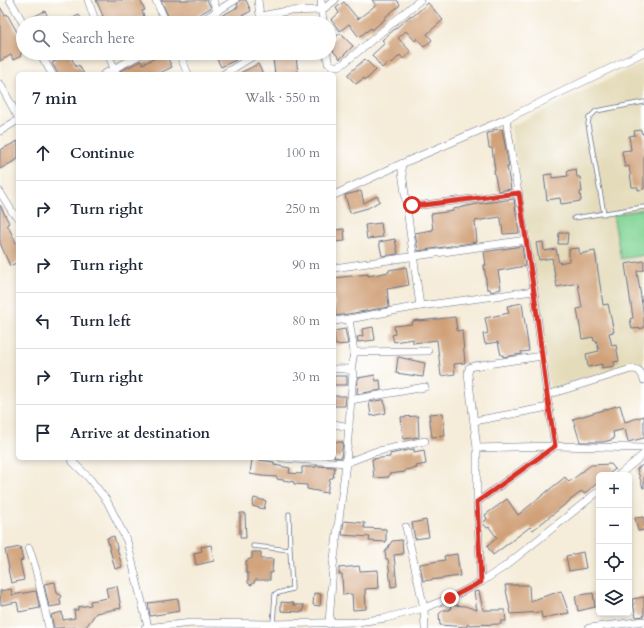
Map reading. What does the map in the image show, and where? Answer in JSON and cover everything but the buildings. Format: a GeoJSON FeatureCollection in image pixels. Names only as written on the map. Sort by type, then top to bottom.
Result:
{"type":"FeatureCollection","features":[{"type":"Feature","properties":{"kind":"street"},"geometry":{"type":"LineString","coordinates":[[10,0],[19,16]]}},
{"type":"Feature","properties":{"kind":"street"},"geometry":{"type":"LineString","coordinates":[[88,0],[94,16]]}},
{"type":"Feature","properties":{"kind":"street"},"geometry":{"type":"LineString","coordinates":[[156,0],[163,16]]}},
{"type":"Feature","properties":{"kind":"street"},"geometry":{"type":"LineString","coordinates":[[213,0],[217,11]]}},
{"type":"Feature","properties":{"kind":"street"},"geometry":{"type":"LineString","coordinates":[[209,16],[235,0]]}},
{"type":"Feature","properties":{"kind":"street"},"geometry":{"type":"LineString","coordinates":[[258,0],[261,16]]}},
{"type":"Feature","properties":{"kind":"street"},"geometry":{"type":"LineString","coordinates":[[321,0],[322,16]]}},
{"type":"Feature","properties":{"kind":"street"},"geometry":{"type":"LineString","coordinates":[[271,16],[287,11],[322,10],[335,0]]}},
{"type":"Feature","properties":{"kind":"street"},"geometry":{"type":"LineString","coordinates":[[328,60],[328,63],[333,66],[343,64],[420,0]]}},
{"type":"Feature","properties":{"kind":"street"},"geometry":{"type":"LineString","coordinates":[[336,194],[401,164],[506,119],[644,52]]}},
{"type":"Feature","properties":{"kind":"street"},"geometry":{"type":"LineString","coordinates":[[44,60],[51,72]]}},
{"type":"Feature","properties":{"kind":"street"},"geometry":{"type":"LineString","coordinates":[[111,60],[115,71],[133,60]]}},
{"type":"Feature","properties":{"kind":"street"},"geometry":{"type":"LineString","coordinates":[[182,60],[187,72]]}},
{"type":"Feature","properties":{"kind":"street"},"geometry":{"type":"LineString","coordinates":[[227,72],[247,60]]}},
{"type":"Feature","properties":{"kind":"street"},"geometry":{"type":"LineString","coordinates":[[0,84],[16,113]]}},
{"type":"Feature","properties":{"kind":"street"},"geometry":{"type":"LineString","coordinates":[[506,119],[534,292],[555,446]]}},
{"type":"Feature","properties":{"kind":"street"},"geometry":{"type":"LineString","coordinates":[[0,130],[16,121]]}},
{"type":"Feature","properties":{"kind":"street"},"geometry":{"type":"LineString","coordinates":[[401,164],[420,306]]}},
{"type":"Feature","properties":{"kind":"street"},"geometry":{"type":"LineString","coordinates":[[0,192],[2,201],[16,215]]}},
{"type":"Feature","properties":{"kind":"street"},"geometry":{"type":"LineString","coordinates":[[406,204],[423,205],[519,193]]}},
{"type":"Feature","properties":{"kind":"street"},"geometry":{"type":"LineString","coordinates":[[336,268],[526,240]]}},
{"type":"Feature","properties":{"kind":"street"},"geometry":{"type":"LineString","coordinates":[[336,321],[420,306],[534,292]]}},
{"type":"Feature","properties":{"kind":"street"},"geometry":{"type":"LineString","coordinates":[[329,624],[333,567],[346,463],[353,373],[351,370],[354,352],[349,319]]}},
{"type":"Feature","properties":{"kind":"street"},"geometry":{"type":"LineString","coordinates":[[354,352],[428,351]]}},
{"type":"Feature","properties":{"kind":"street"},"geometry":{"type":"LineString","coordinates":[[481,582],[477,502],[477,448],[468,374],[470,368],[474,366],[542,356]]}},
{"type":"Feature","properties":{"kind":"street"},"geometry":{"type":"LineString","coordinates":[[336,369],[351,370]]}},
{"type":"Feature","properties":{"kind":"street"},"geometry":{"type":"LineString","coordinates":[[547,395],[631,369],[638,369],[641,371],[644,380]]}},
{"type":"Feature","properties":{"kind":"street"},"geometry":{"type":"LineString","coordinates":[[351,400],[425,387]]}},
{"type":"Feature","properties":{"kind":"street"},"geometry":{"type":"LineString","coordinates":[[474,421],[549,407]]}},
{"type":"Feature","properties":{"kind":"street"},"geometry":{"type":"LineString","coordinates":[[336,424],[349,427]]}},
{"type":"Feature","properties":{"kind":"street"},"geometry":{"type":"LineString","coordinates":[[308,460],[346,463],[374,452],[424,441]]}},
{"type":"Feature","properties":{"kind":"street"},"geometry":{"type":"LineString","coordinates":[[477,448],[555,446],[644,448]]}},
{"type":"Feature","properties":{"kind":"street"},"geometry":{"type":"LineString","coordinates":[[477,502],[555,446]]}},
{"type":"Feature","properties":{"kind":"street"},"geometry":{"type":"LineString","coordinates":[[623,472],[644,454]]}},
{"type":"Feature","properties":{"kind":"street"},"geometry":{"type":"LineString","coordinates":[[72,460],[89,478],[107,501],[127,541],[147,628],[192,625],[226,626],[273,624],[292,626],[358,622],[386,618],[424,608],[450,598],[481,582],[504,567],[596,493]]}},
{"type":"Feature","properties":{"kind":"street"},"geometry":{"type":"LineString","coordinates":[[406,527],[424,608],[424,628]]}},
{"type":"Feature","properties":{"kind":"street"},"geometry":{"type":"LineString","coordinates":[[28,548],[36,570],[49,628]]}},
{"type":"Feature","properties":{"kind":"street"},"geometry":{"type":"LineString","coordinates":[[591,628],[644,621],[644,625]]}},
{"type":"Feature","properties":{"kind":"lane"},"geometry":{"type":"LineString","coordinates":[[604,214],[588,118],[596,111],[644,102]]}},
{"type":"Feature","properties":{"kind":"lane"},"geometry":{"type":"LineString","coordinates":[[574,218],[644,207]]}},
{"type":"Feature","properties":{"kind":"lane"},"geometry":{"type":"LineString","coordinates":[[273,624],[275,594],[292,589],[289,514]]}},
{"type":"Feature","properties":{"kind":"lane"},"geometry":{"type":"LineString","coordinates":[[253,546],[290,550]]}},
{"type":"Feature","properties":{"kind":"shaded area"},"geometry":{"type":"Polygon","coordinates":[[[644,62],[644,364],[550,391],[511,126],[644,62]]]}},
{"type":"Feature","properties":{"kind":"green space"},"geometry":{"type":"Polygon","coordinates":[[[644,209],[644,255],[621,259],[613,215],[644,209]]]}},
{"type":"Feature","properties":{"kind":"route"},"geometry":{"type":"LineString","coordinates":[[412,205],[423,205],[519,193],[540,332],[547,395],[555,446],[477,502],[481,582],[450,598]]}}]}
